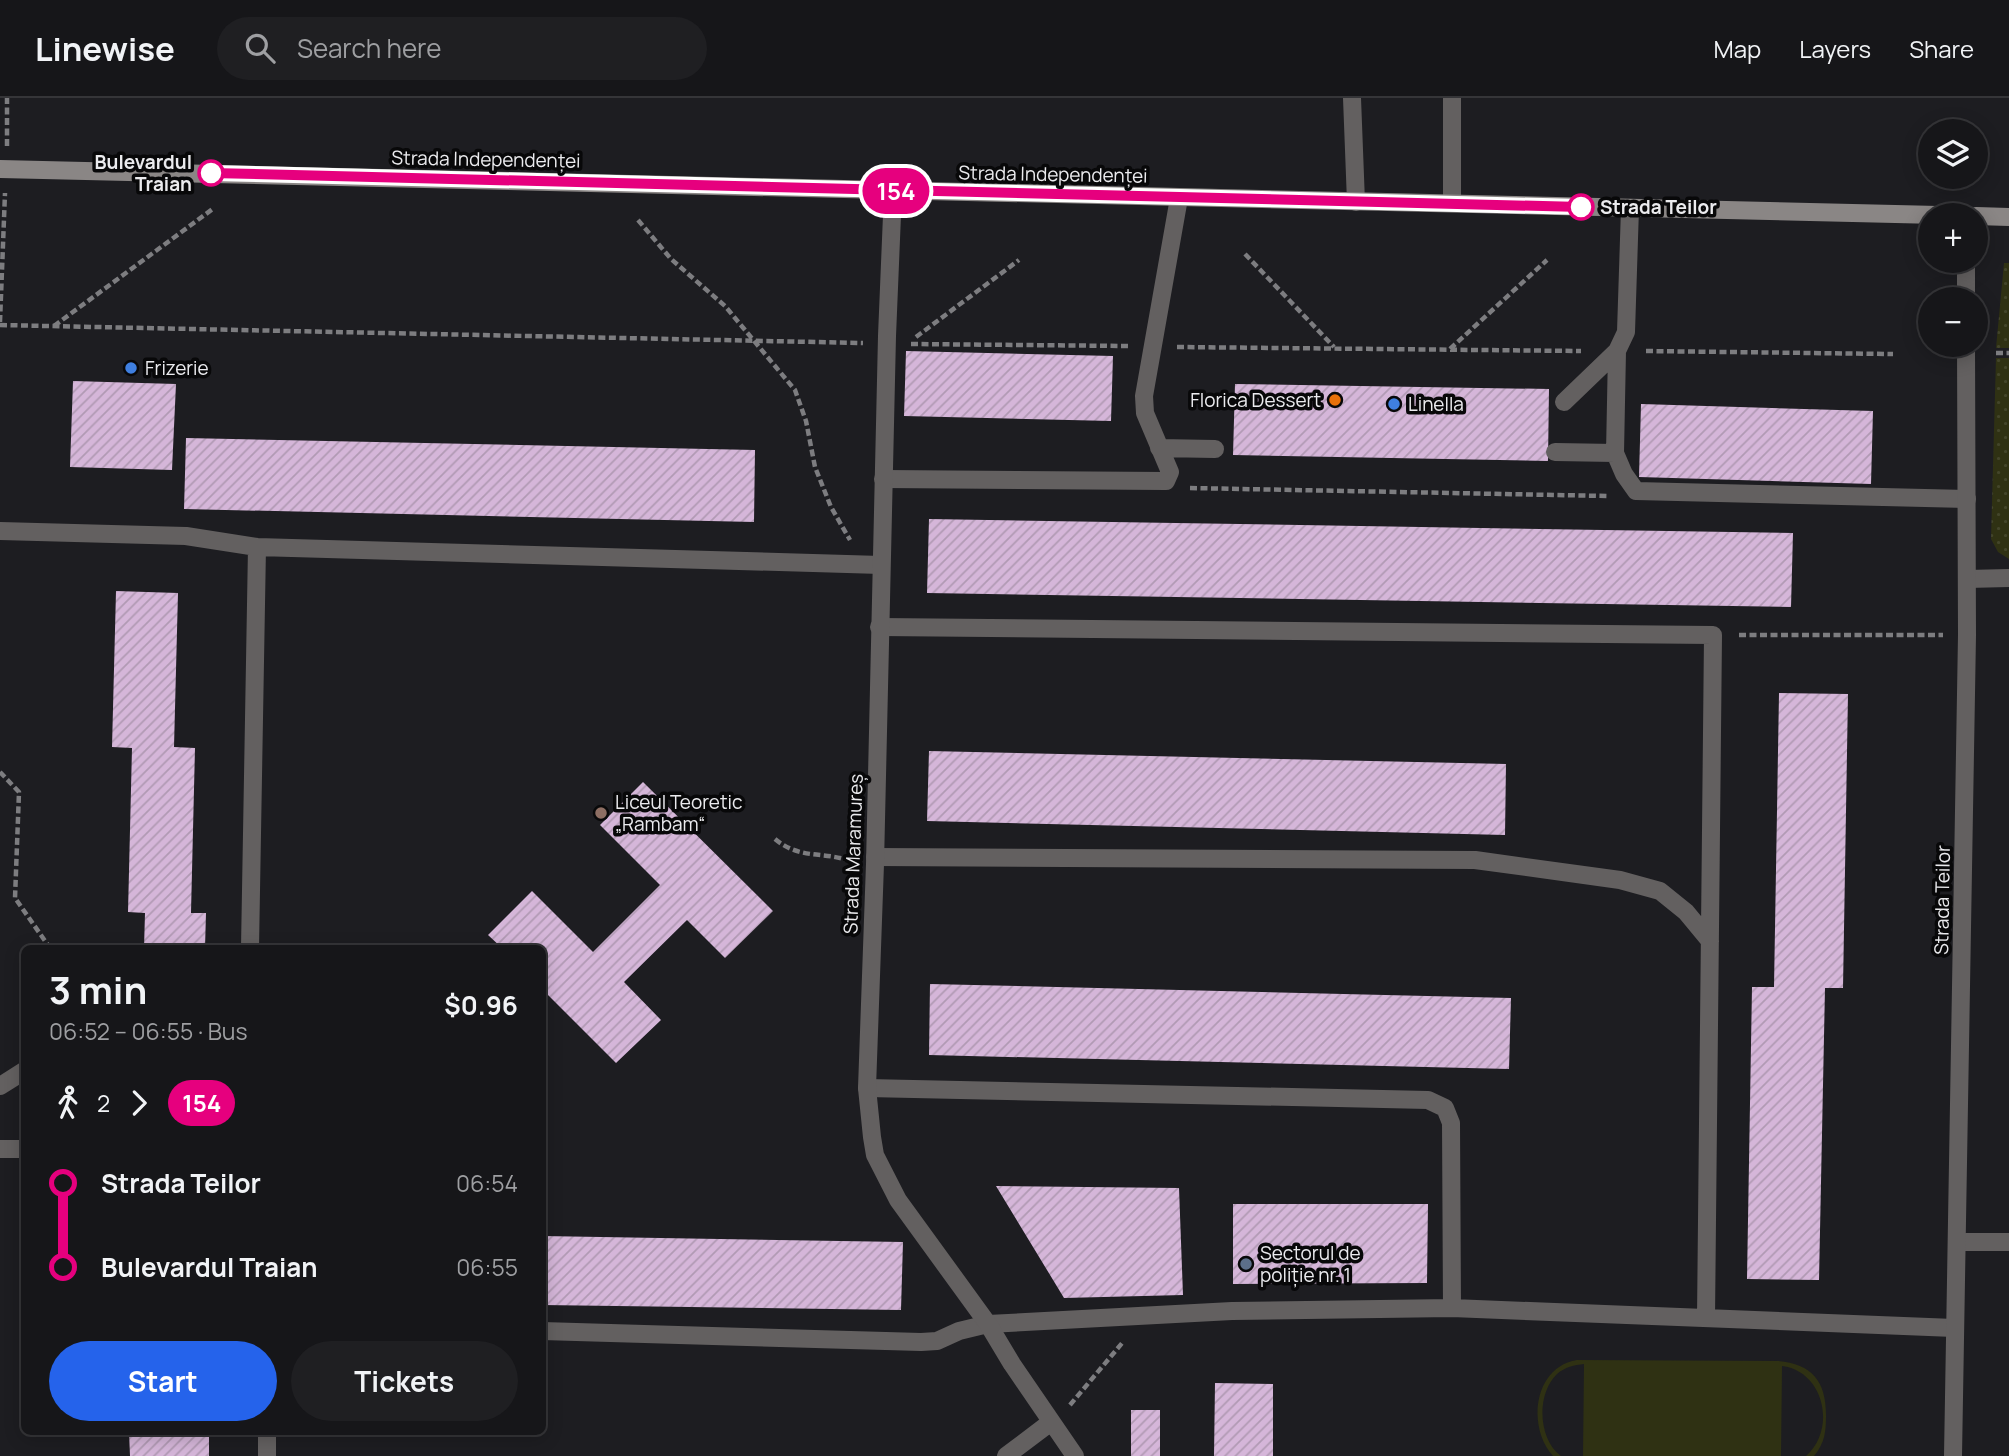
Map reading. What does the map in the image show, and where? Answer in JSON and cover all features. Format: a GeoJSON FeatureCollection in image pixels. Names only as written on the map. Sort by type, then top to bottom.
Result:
{"type":"FeatureCollection","features":[{"type":"Feature","properties":{"kind":"main road","name":"Strada Independenței"},"geometry":{"type":"LineString","coordinates":[[3,169],[1918,215]]}},
{"type":"Feature","properties":{"kind":"main road"},"geometry":{"type":"LineString","coordinates":[[1988,216],[2009,217]]}},
{"type":"Feature","properties":{"kind":"street"},"geometry":{"type":"LineString","coordinates":[[1352,98],[1356,202]]}},
{"type":"Feature","properties":{"kind":"street"},"geometry":{"type":"LineString","coordinates":[[1452,98],[1452,202]]}},
{"type":"Feature","properties":{"kind":"street","name":"Strada Maramureș"},"geometry":{"type":"LineString","coordinates":[[893,191],[883,479],[873,565],[879,627],[867,1088],[869,1116],[875,1155],[898,1199],[988,1324],[1075,1456]]}},
{"type":"Feature","properties":{"kind":"street"},"geometry":{"type":"LineString","coordinates":[[883,479],[1166,481],[1170,472],[1145,413],[1144,396],[1179,198]]}},
{"type":"Feature","properties":{"kind":"street"},"geometry":{"type":"LineString","coordinates":[[1564,402],[1617,351],[1626,331],[1630,208]]}},
{"type":"Feature","properties":{"kind":"street"},"geometry":{"type":"LineString","coordinates":[[1617,351],[1615,453],[1624,474],[1636,491],[1967,499]]}},
{"type":"Feature","properties":{"kind":"street","name":"Strada Teilor"},"geometry":{"type":"LineString","coordinates":[[1953,1456],[1967,635],[1966,357]]}},
{"type":"Feature","properties":{"kind":"street"},"geometry":{"type":"LineString","coordinates":[[1160,448],[1215,449]]}},
{"type":"Feature","properties":{"kind":"street"},"geometry":{"type":"LineString","coordinates":[[1555,452],[1615,453]]}},
{"type":"Feature","properties":{"kind":"street"},"geometry":{"type":"LineString","coordinates":[[0,531],[186,537],[257,547],[873,565]]}},
{"type":"Feature","properties":{"kind":"street"},"geometry":{"type":"LineString","coordinates":[[250,945],[257,547]]}},
{"type":"Feature","properties":{"kind":"street"},"geometry":{"type":"LineString","coordinates":[[1967,579],[2009,578]]}},
{"type":"Feature","properties":{"kind":"street"},"geometry":{"type":"LineString","coordinates":[[879,627],[1713,635],[1706,1318]]}},
{"type":"Feature","properties":{"kind":"street"},"geometry":{"type":"LineString","coordinates":[[875,861],[1475,860],[1620,880],[1660,891],[1686,912],[1710,941]]}},
{"type":"Feature","properties":{"kind":"street"},"geometry":{"type":"LineString","coordinates":[[0,1086],[21,1073]]}},
{"type":"Feature","properties":{"kind":"street"},"geometry":{"type":"LineString","coordinates":[[867,1088],[1428,1100],[1445,1108],[1451,1123],[1452,1308]]}},
{"type":"Feature","properties":{"kind":"street"},"geometry":{"type":"LineString","coordinates":[[0,1149],[21,1149]]}},
{"type":"Feature","properties":{"kind":"street"},"geometry":{"type":"LineString","coordinates":[[1957,1242],[2009,1242]]}},
{"type":"Feature","properties":{"kind":"street"},"geometry":{"type":"LineString","coordinates":[[546,1331],[921,1342],[937,1341],[959,1331],[988,1324],[1232,1311],[1452,1308],[1954,1328]]}},
{"type":"Feature","properties":{"kind":"street"},"geometry":{"type":"LineString","coordinates":[[1006,1456],[1052,1423]]}},
{"type":"Feature","properties":{"kind":"street"},"geometry":{"type":"LineString","coordinates":[[267,1435],[267,1456]]}},
{"type":"Feature","properties":{"kind":"path"},"geometry":{"type":"LineString","coordinates":[[8,98],[3,169],[0,324],[887,344]]}},
{"type":"Feature","properties":{"kind":"path"},"geometry":{"type":"LineString","coordinates":[[54,326],[214,208]]}},
{"type":"Feature","properties":{"kind":"path"},"geometry":{"type":"LineString","coordinates":[[638,220],[671,259],[725,306],[795,390],[806,421],[815,467],[827,497],[873,565]]}},
{"type":"Feature","properties":{"kind":"path"},"geometry":{"type":"LineString","coordinates":[[1245,254],[1334,348]]}},
{"type":"Feature","properties":{"kind":"path"},"geometry":{"type":"LineString","coordinates":[[916,337],[1019,260]]}},
{"type":"Feature","properties":{"kind":"path"},"geometry":{"type":"LineString","coordinates":[[1449,349],[1547,260]]}},
{"type":"Feature","properties":{"kind":"path"},"geometry":{"type":"LineString","coordinates":[[909,344],[1894,354]]}},
{"type":"Feature","properties":{"kind":"path"},"geometry":{"type":"LineString","coordinates":[[1996,353],[2009,353]]}},
{"type":"Feature","properties":{"kind":"path"},"geometry":{"type":"LineString","coordinates":[[1166,481],[1194,489],[1613,496],[1636,491]]}},
{"type":"Feature","properties":{"kind":"path"},"geometry":{"type":"LineString","coordinates":[[1713,635],[1967,635]]}},
{"type":"Feature","properties":{"kind":"path"},"geometry":{"type":"LineString","coordinates":[[0,772],[19,792],[15,898],[48,945]]}},
{"type":"Feature","properties":{"kind":"path"},"geometry":{"type":"LineString","coordinates":[[775,839],[782,846],[804,855],[830,856],[856,864],[875,861]]}},
{"type":"Feature","properties":{"kind":"path"},"geometry":{"type":"LineString","coordinates":[[1052,1423],[1145,1316]]}},
{"type":"Feature","properties":{"kind":"green space"},"geometry":{"type":"Polygon","coordinates":[[[2004,263],[2009,263],[2009,348],[1996,348],[2004,263]]]}},
{"type":"Feature","properties":{"kind":"green space"},"geometry":{"type":"Polygon","coordinates":[[[1996,358],[2009,358],[2009,559],[1998,552],[1991,539],[1996,358]]]}},
{"type":"Feature","properties":{"kind":"green space"},"geometry":{"type":"Polygon","coordinates":[[[1577,1360],[1778,1361],[1800,1366],[1815,1376],[1823,1393],[1826,1421],[1823,1442],[1814,1456],[1806,1456],[1816,1445],[1821,1431],[1821,1403],[1808,1378],[1796,1370],[1782,1366],[1781,1456],[1583,1456],[1584,1364],[1557,1374],[1546,1393],[1542,1416],[1544,1428],[1553,1448],[1561,1456],[1553,1456],[1540,1430],[1539,1400],[1543,1386],[1551,1374],[1562,1365],[1577,1360]]]}},
{"type":"Feature","properties":{"kind":"building"},"geometry":{"type":"Polygon","coordinates":[[[906,351],[1113,356],[1111,421],[904,416],[906,351]]]}},
{"type":"Feature","properties":{"kind":"building"},"geometry":{"type":"Polygon","coordinates":[[[73,381],[176,384],[172,470],[70,467],[73,381]]]}},
{"type":"Feature","properties":{"kind":"building"},"geometry":{"type":"Polygon","coordinates":[[[1235,384],[1549,389],[1548,461],[1233,455],[1235,384]]]}},
{"type":"Feature","properties":{"kind":"building"},"geometry":{"type":"Polygon","coordinates":[[[1641,404],[1873,411],[1871,484],[1639,477],[1641,404]]]}},
{"type":"Feature","properties":{"kind":"building"},"geometry":{"type":"Polygon","coordinates":[[[186,438],[755,450],[754,522],[184,509],[186,438]]]}},
{"type":"Feature","properties":{"kind":"building"},"geometry":{"type":"Polygon","coordinates":[[[929,519],[1793,533],[1791,607],[927,593],[929,519]]]}},
{"type":"Feature","properties":{"kind":"building"},"geometry":{"type":"Polygon","coordinates":[[[116,591],[178,593],[174,747],[195,748],[191,913],[206,913],[205,945],[144,945],[145,913],[128,912],[132,748],[112,747],[116,591]]]}},
{"type":"Feature","properties":{"kind":"building"},"geometry":{"type":"Polygon","coordinates":[[[1779,693],[1848,694],[1843,988],[1825,988],[1819,1280],[1747,1279],[1752,987],[1774,987],[1779,693]]]}},
{"type":"Feature","properties":{"kind":"building"},"geometry":{"type":"Polygon","coordinates":[[[929,751],[1506,764],[1505,835],[927,821],[929,751]]]}},
{"type":"Feature","properties":{"kind":"building"},"geometry":{"type":"Polygon","coordinates":[[[643,782],[773,911],[725,958],[687,920],[624,982],[661,1020],[616,1063],[546,993],[546,945],[499,945],[488,935],[532,891],[593,952],[660,885],[600,825],[643,782]]]}},
{"type":"Feature","properties":{"kind":"building"},"geometry":{"type":"Polygon","coordinates":[[[930,984],[1511,998],[1509,1069],[929,1055],[930,984]]]}},
{"type":"Feature","properties":{"kind":"building"},"geometry":{"type":"Polygon","coordinates":[[[996,1186],[1179,1188],[1183,1295],[1064,1298],[996,1186]]]}},
{"type":"Feature","properties":{"kind":"building"},"geometry":{"type":"Polygon","coordinates":[[[1233,1204],[1428,1204],[1427,1283],[1233,1284],[1233,1204]]]}},
{"type":"Feature","properties":{"kind":"building"},"geometry":{"type":"Polygon","coordinates":[[[546,1236],[903,1242],[901,1310],[546,1305],[546,1236]]]}},
{"type":"Feature","properties":{"kind":"building"},"geometry":{"type":"Polygon","coordinates":[[[1215,1383],[1273,1384],[1273,1456],[1214,1456],[1215,1383]]]}},
{"type":"Feature","properties":{"kind":"building"},"geometry":{"type":"Polygon","coordinates":[[[1131,1410],[1160,1410],[1160,1456],[1131,1456],[1131,1410]]]}},
{"type":"Feature","properties":{"kind":"building"},"geometry":{"type":"Polygon","coordinates":[[[129,1435],[209,1435],[209,1456],[130,1456],[129,1435]]]}},
{"type":"Feature","properties":{"kind":"bus line","name":"154"},"geometry":{"type":"LineString","coordinates":[[211,173],[1581,207]]}},
{"type":"Feature","properties":{"kind":"place","name":"Bulevardul Traian"},"geometry":{"type":"Point","coordinates":[211,173]}},
{"type":"Feature","properties":{"kind":"place","name":"Strada Teilor"},"geometry":{"type":"Point","coordinates":[1581,207]}},
{"type":"Feature","properties":{"kind":"place","name":"Frizerie"},"geometry":{"type":"Point","coordinates":[131,368]}},
{"type":"Feature","properties":{"kind":"place","name":"Florica Dessert"},"geometry":{"type":"Point","coordinates":[1335,400]}},
{"type":"Feature","properties":{"kind":"place","name":"Linella"},"geometry":{"type":"Point","coordinates":[1394,404]}},
{"type":"Feature","properties":{"kind":"place","name":"Liceul Teoretic „Rambam“"},"geometry":{"type":"Point","coordinates":[601,813]}},
{"type":"Feature","properties":{"kind":"place","name":"Sectorul de poliție nr. 1"},"geometry":{"type":"Point","coordinates":[1246,1264]}}]}
